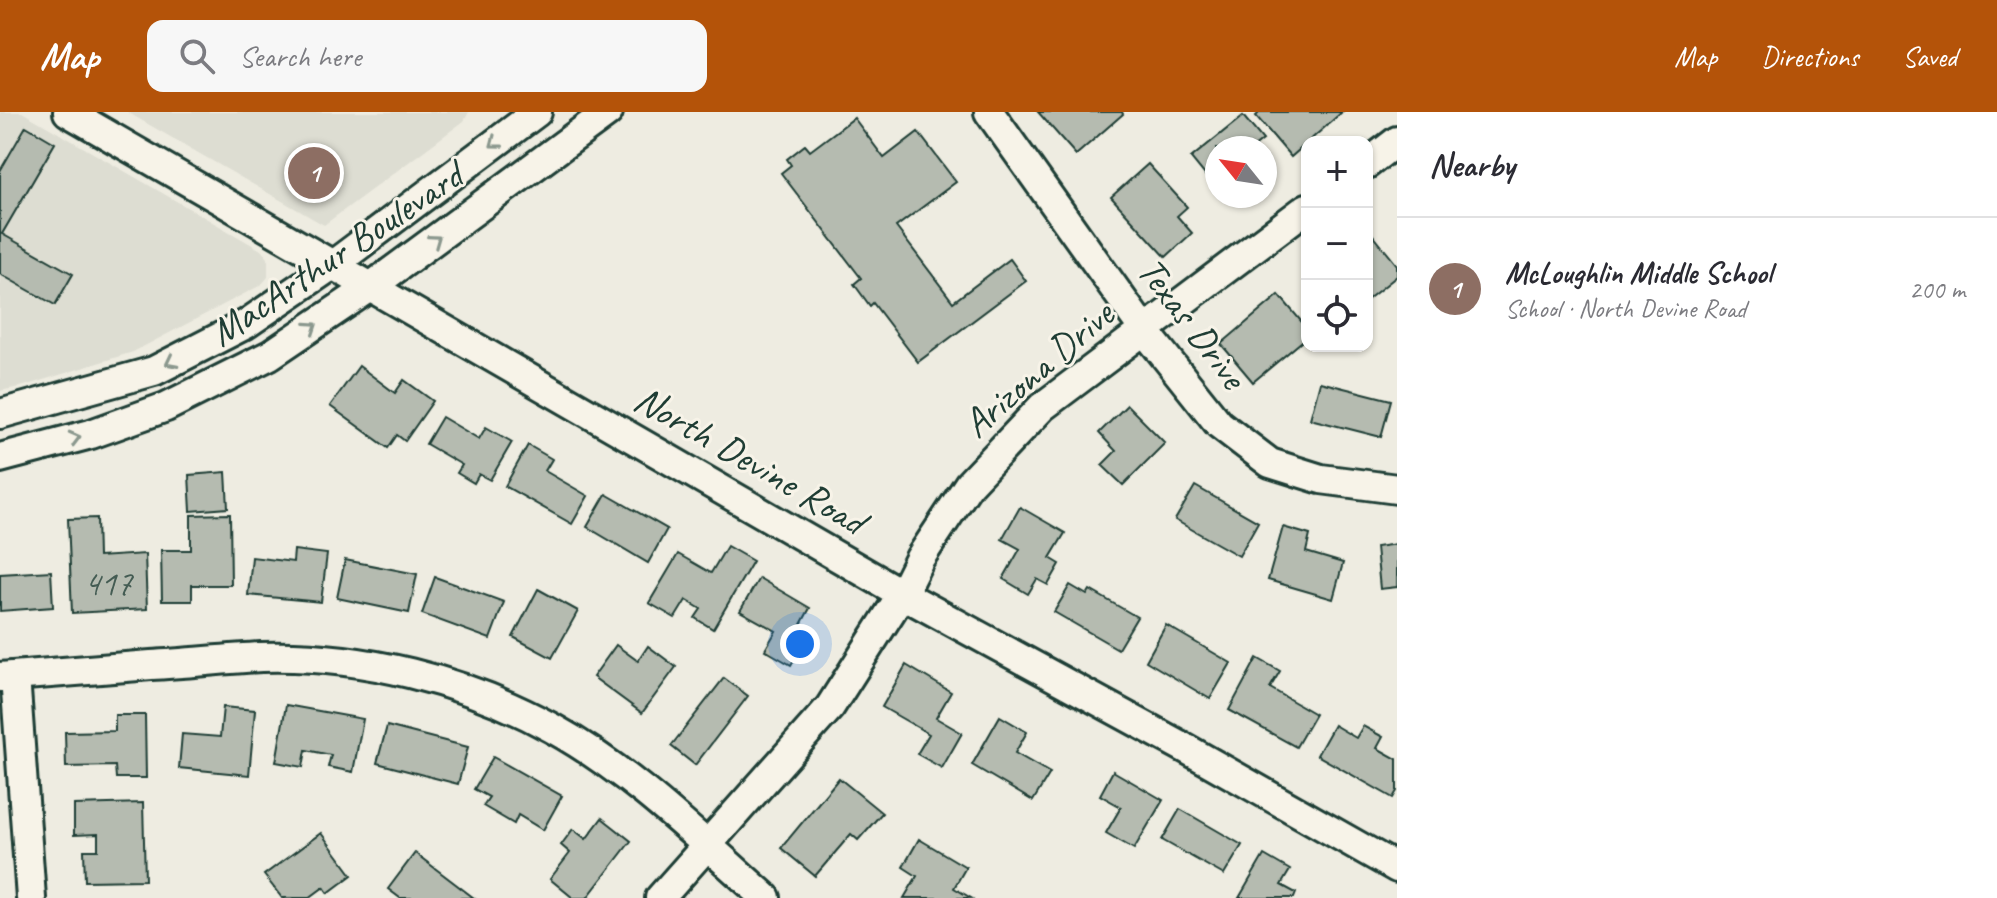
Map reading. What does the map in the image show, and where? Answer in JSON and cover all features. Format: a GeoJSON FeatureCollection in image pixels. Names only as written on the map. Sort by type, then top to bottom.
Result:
{"type":"FeatureCollection","features":[{"type":"Feature","properties":{"kind":"street","name":"North Devine Road"},"geometry":{"type":"LineString","coordinates":[[68,112],[902,594],[1397,868]]}},
{"type":"Feature","properties":{"kind":"street","name":"MacArthur Boulevard"},"geometry":{"type":"LineString","coordinates":[[0,414],[154,371],[246,324],[334,264],[537,112]]}},
{"type":"Feature","properties":{"kind":"street","name":"MacArthur Boulevard"},"geometry":{"type":"LineString","coordinates":[[0,458],[91,434],[166,407],[270,355],[372,286],[608,112]]}},
{"type":"Feature","properties":{"kind":"street","name":"Texas Drive"},"geometry":{"type":"LineString","coordinates":[[989,112],[1144,330],[1219,424],[1270,463],[1321,479],[1397,489]]}},
{"type":"Feature","properties":{"kind":"street"},"geometry":{"type":"LineString","coordinates":[[1373,159],[1397,141]]}},
{"type":"Feature","properties":{"kind":"street","name":"Arizona Drive"},"geometry":{"type":"LineString","coordinates":[[660,898],[830,707],[902,594],[920,558],[969,484],[1042,407],[1301,212]]}},
{"type":"Feature","properties":{"kind":"street"},"geometry":{"type":"LineString","coordinates":[[31,898],[8,676],[263,657],[392,669],[494,698],[555,729],[612,766],[766,898]]}},
{"type":"Feature","properties":{"kind":"shaded area"},"geometry":{"type":"Polygon","coordinates":[[[0,112],[22,112],[261,250],[268,258],[268,277],[261,285],[133,352],[0,391],[0,112]]]}},
{"type":"Feature","properties":{"kind":"shaded area"},"geometry":{"type":"Polygon","coordinates":[[[127,112],[469,112],[464,121],[324,225],[127,112]]]}},
{"type":"Feature","properties":{"kind":"building"},"geometry":{"type":"Polygon","coordinates":[[[1038,112],[1122,112],[1123,114],[1076,155],[1038,112]]]}},
{"type":"Feature","properties":{"kind":"building"},"geometry":{"type":"Polygon","coordinates":[[[1260,112],[1342,112],[1315,136],[1301,136],[1301,148],[1291,157],[1277,141],[1277,136],[1273,136],[1256,116],[1260,112]]]}},
{"type":"Feature","properties":{"kind":"building"},"geometry":{"type":"Polygon","coordinates":[[[1243,116],[1260,136],[1218,136],[1243,116]]]}},
{"type":"Feature","properties":{"kind":"building"},"geometry":{"type":"Polygon","coordinates":[[[854,118],[884,158],[918,132],[956,182],[896,227],[953,302],[1010,259],[1026,281],[918,362],[873,303],[870,306],[854,284],[861,278],[781,173],[791,165],[787,159],[805,145],[810,151],[854,118]]]}},
{"type":"Feature","properties":{"kind":"building"},"geometry":{"type":"Polygon","coordinates":[[[26,126],[55,143],[2,234],[73,274],[55,305],[0,274],[0,171],[26,126]]]}},
{"type":"Feature","properties":{"kind":"building"},"geometry":{"type":"Polygon","coordinates":[[[1205,147],[1205,175],[1191,158],[1205,147]]]}},
{"type":"Feature","properties":{"kind":"building"},"geometry":{"type":"Polygon","coordinates":[[[1148,164],[1187,207],[1177,216],[1192,233],[1166,257],[1111,197],[1148,164]]]}},
{"type":"Feature","properties":{"kind":"building"},"geometry":{"type":"Polygon","coordinates":[[[1373,235],[1397,265],[1397,276],[1373,295],[1373,235]]]}},
{"type":"Feature","properties":{"kind":"building"},"geometry":{"type":"Polygon","coordinates":[[[1279,295],[1301,321],[1301,342],[1253,382],[1221,344],[1279,295]]]}},
{"type":"Feature","properties":{"kind":"building"},"geometry":{"type":"Polygon","coordinates":[[[359,366],[395,393],[404,380],[433,401],[405,441],[397,435],[388,448],[330,406],[359,366]]]}},
{"type":"Feature","properties":{"kind":"building"},"geometry":{"type":"Polygon","coordinates":[[[1320,382],[1391,400],[1381,437],[1310,419],[1320,382]]]}},
{"type":"Feature","properties":{"kind":"building"},"geometry":{"type":"Polygon","coordinates":[[[1127,405],[1165,443],[1123,485],[1102,465],[1116,451],[1099,433],[1127,405]]]}},
{"type":"Feature","properties":{"kind":"building"},"geometry":{"type":"Polygon","coordinates":[[[442,417],[479,439],[486,427],[512,442],[490,480],[479,474],[474,483],[457,473],[462,465],[426,444],[442,417]]]}},
{"type":"Feature","properties":{"kind":"building"},"geometry":{"type":"Polygon","coordinates":[[[528,445],[552,459],[545,471],[588,496],[572,524],[505,486],[528,445]]]}},
{"type":"Feature","properties":{"kind":"building"},"geometry":{"type":"Polygon","coordinates":[[[226,472],[228,508],[191,511],[189,475],[226,472]]]}},
{"type":"Feature","properties":{"kind":"building"},"geometry":{"type":"Polygon","coordinates":[[[1195,486],[1258,522],[1239,556],[1175,520],[1195,486]]]}},
{"type":"Feature","properties":{"kind":"building"},"geometry":{"type":"Polygon","coordinates":[[[606,494],[667,529],[648,563],[587,527],[606,494]]]}},
{"type":"Feature","properties":{"kind":"building"},"geometry":{"type":"Polygon","coordinates":[[[1020,507],[1065,533],[1050,558],[1060,564],[1048,585],[1037,579],[1028,594],[1003,579],[1020,549],[1002,539],[1020,507]]]}},
{"type":"Feature","properties":{"kind":"building"},"geometry":{"type":"Polygon","coordinates":[[[230,514],[231,585],[192,585],[192,601],[162,601],[161,550],[191,550],[191,515],[230,514]]]}},
{"type":"Feature","properties":{"kind":"building"},"geometry":{"type":"Polygon","coordinates":[[[97,518],[98,557],[145,554],[147,609],[72,613],[68,519],[97,518]]]}},
{"type":"Feature","properties":{"kind":"building"},"geometry":{"type":"Polygon","coordinates":[[[1283,527],[1310,535],[1306,552],[1343,563],[1333,599],[1268,580],[1283,527]]]}},
{"type":"Feature","properties":{"kind":"building"},"geometry":{"type":"Polygon","coordinates":[[[1397,544],[1397,587],[1380,589],[1376,547],[1397,544]]]}},
{"type":"Feature","properties":{"kind":"building"},"geometry":{"type":"Polygon","coordinates":[[[727,546],[753,561],[713,629],[695,618],[701,609],[686,600],[675,618],[649,603],[678,554],[711,573],[727,546]]]}},
{"type":"Feature","properties":{"kind":"building"},"geometry":{"type":"Polygon","coordinates":[[[294,550],[327,554],[321,602],[248,595],[252,557],[293,562],[294,550]]]}},
{"type":"Feature","properties":{"kind":"building"},"geometry":{"type":"Polygon","coordinates":[[[345,560],[417,574],[409,613],[337,598],[345,560]]]}},
{"type":"Feature","properties":{"kind":"building"},"geometry":{"type":"Polygon","coordinates":[[[51,571],[53,607],[0,611],[0,574],[51,571]]]}},
{"type":"Feature","properties":{"kind":"building"},"geometry":{"type":"Polygon","coordinates":[[[435,577],[504,602],[490,639],[422,614],[435,577]]]}},
{"type":"Feature","properties":{"kind":"building"},"geometry":{"type":"Polygon","coordinates":[[[759,578],[810,608],[798,630],[808,636],[791,665],[765,650],[776,631],[740,611],[759,578]]]}},
{"type":"Feature","properties":{"kind":"building"},"geometry":{"type":"Polygon","coordinates":[[[1070,585],[1087,595],[1090,590],[1137,617],[1118,649],[1054,612],[1070,585]]]}},
{"type":"Feature","properties":{"kind":"building"},"geometry":{"type":"Polygon","coordinates":[[[538,589],[578,611],[552,658],[513,637],[538,589]]]}},
{"type":"Feature","properties":{"kind":"building"},"geometry":{"type":"Polygon","coordinates":[[[1166,625],[1231,663],[1210,699],[1146,661],[1166,625]]]}},
{"type":"Feature","properties":{"kind":"building"},"geometry":{"type":"Polygon","coordinates":[[[616,645],[638,661],[648,646],[676,667],[642,713],[593,677],[616,645]]]}},
{"type":"Feature","properties":{"kind":"building"},"geometry":{"type":"Polygon","coordinates":[[[1257,658],[1280,671],[1270,688],[1315,714],[1296,747],[1229,710],[1257,658]]]}},
{"type":"Feature","properties":{"kind":"building"},"geometry":{"type":"Polygon","coordinates":[[[906,665],[951,692],[936,718],[962,733],[942,768],[917,754],[929,734],[882,707],[906,665]]]}},
{"type":"Feature","properties":{"kind":"building"},"geometry":{"type":"Polygon","coordinates":[[[724,678],[748,696],[695,765],[671,746],[724,678]]]}},
{"type":"Feature","properties":{"kind":"building"},"geometry":{"type":"Polygon","coordinates":[[[286,705],[363,719],[353,772],[328,767],[331,755],[306,750],[303,767],[276,762],[286,705]]]}},
{"type":"Feature","properties":{"kind":"building"},"geometry":{"type":"Polygon","coordinates":[[[223,707],[255,710],[249,775],[179,768],[182,734],[220,737],[223,707]]]}},
{"type":"Feature","properties":{"kind":"building"},"geometry":{"type":"Polygon","coordinates":[[[115,715],[145,715],[146,778],[116,778],[115,766],[66,767],[65,732],[115,731],[115,715]]]}},
{"type":"Feature","properties":{"kind":"building"},"geometry":{"type":"Polygon","coordinates":[[[1000,716],[1027,732],[1015,753],[1050,773],[1033,801],[972,765],[1000,716]]]}},
{"type":"Feature","properties":{"kind":"building"},"geometry":{"type":"Polygon","coordinates":[[[1334,725],[1356,738],[1363,726],[1383,737],[1377,748],[1397,759],[1397,791],[1393,798],[1317,755],[1334,725]]]}},
{"type":"Feature","properties":{"kind":"building"},"geometry":{"type":"Polygon","coordinates":[[[387,726],[468,747],[458,784],[377,763],[387,726]]]}},
{"type":"Feature","properties":{"kind":"building"},"geometry":{"type":"Polygon","coordinates":[[[493,757],[562,796],[543,830],[518,815],[514,824],[483,806],[489,797],[474,789],[493,757]]]}},
{"type":"Feature","properties":{"kind":"building"},"geometry":{"type":"Polygon","coordinates":[[[1113,771],[1163,800],[1134,849],[1106,833],[1121,807],[1100,795],[1113,771]]]}},
{"type":"Feature","properties":{"kind":"building"},"geometry":{"type":"Polygon","coordinates":[[[839,778],[882,813],[858,840],[851,834],[815,876],[781,848],[839,778]]]}},
{"type":"Feature","properties":{"kind":"building"},"geometry":{"type":"Polygon","coordinates":[[[143,803],[145,880],[85,881],[84,850],[98,850],[98,834],[74,835],[74,805],[143,803]]]}},
{"type":"Feature","properties":{"kind":"building"},"geometry":{"type":"Polygon","coordinates":[[[1180,809],[1242,845],[1224,875],[1162,840],[1180,809]]]}},
{"type":"Feature","properties":{"kind":"building"},"geometry":{"type":"Polygon","coordinates":[[[602,818],[631,841],[587,898],[573,898],[550,879],[570,853],[561,845],[573,829],[586,839],[602,818]]]}},
{"type":"Feature","properties":{"kind":"building"},"geometry":{"type":"Polygon","coordinates":[[[321,833],[352,875],[328,893],[324,887],[309,898],[282,898],[264,875],[321,833]]]}},
{"type":"Feature","properties":{"kind":"building"},"geometry":{"type":"Polygon","coordinates":[[[919,839],[966,867],[954,888],[971,898],[904,898],[917,876],[903,867],[919,839]]]}},
{"type":"Feature","properties":{"kind":"building"},"geometry":{"type":"Polygon","coordinates":[[[415,853],[474,898],[400,898],[388,889],[415,853]]]}},
{"type":"Feature","properties":{"kind":"building"},"geometry":{"type":"Polygon","coordinates":[[[1264,855],[1290,870],[1281,885],[1296,893],[1294,898],[1239,898],[1264,855]]]}},
{"type":"Feature","properties":{"kind":"place","name":"McLoughlin Middle School"},"geometry":{"type":"Point","coordinates":[314,173]}}]}
